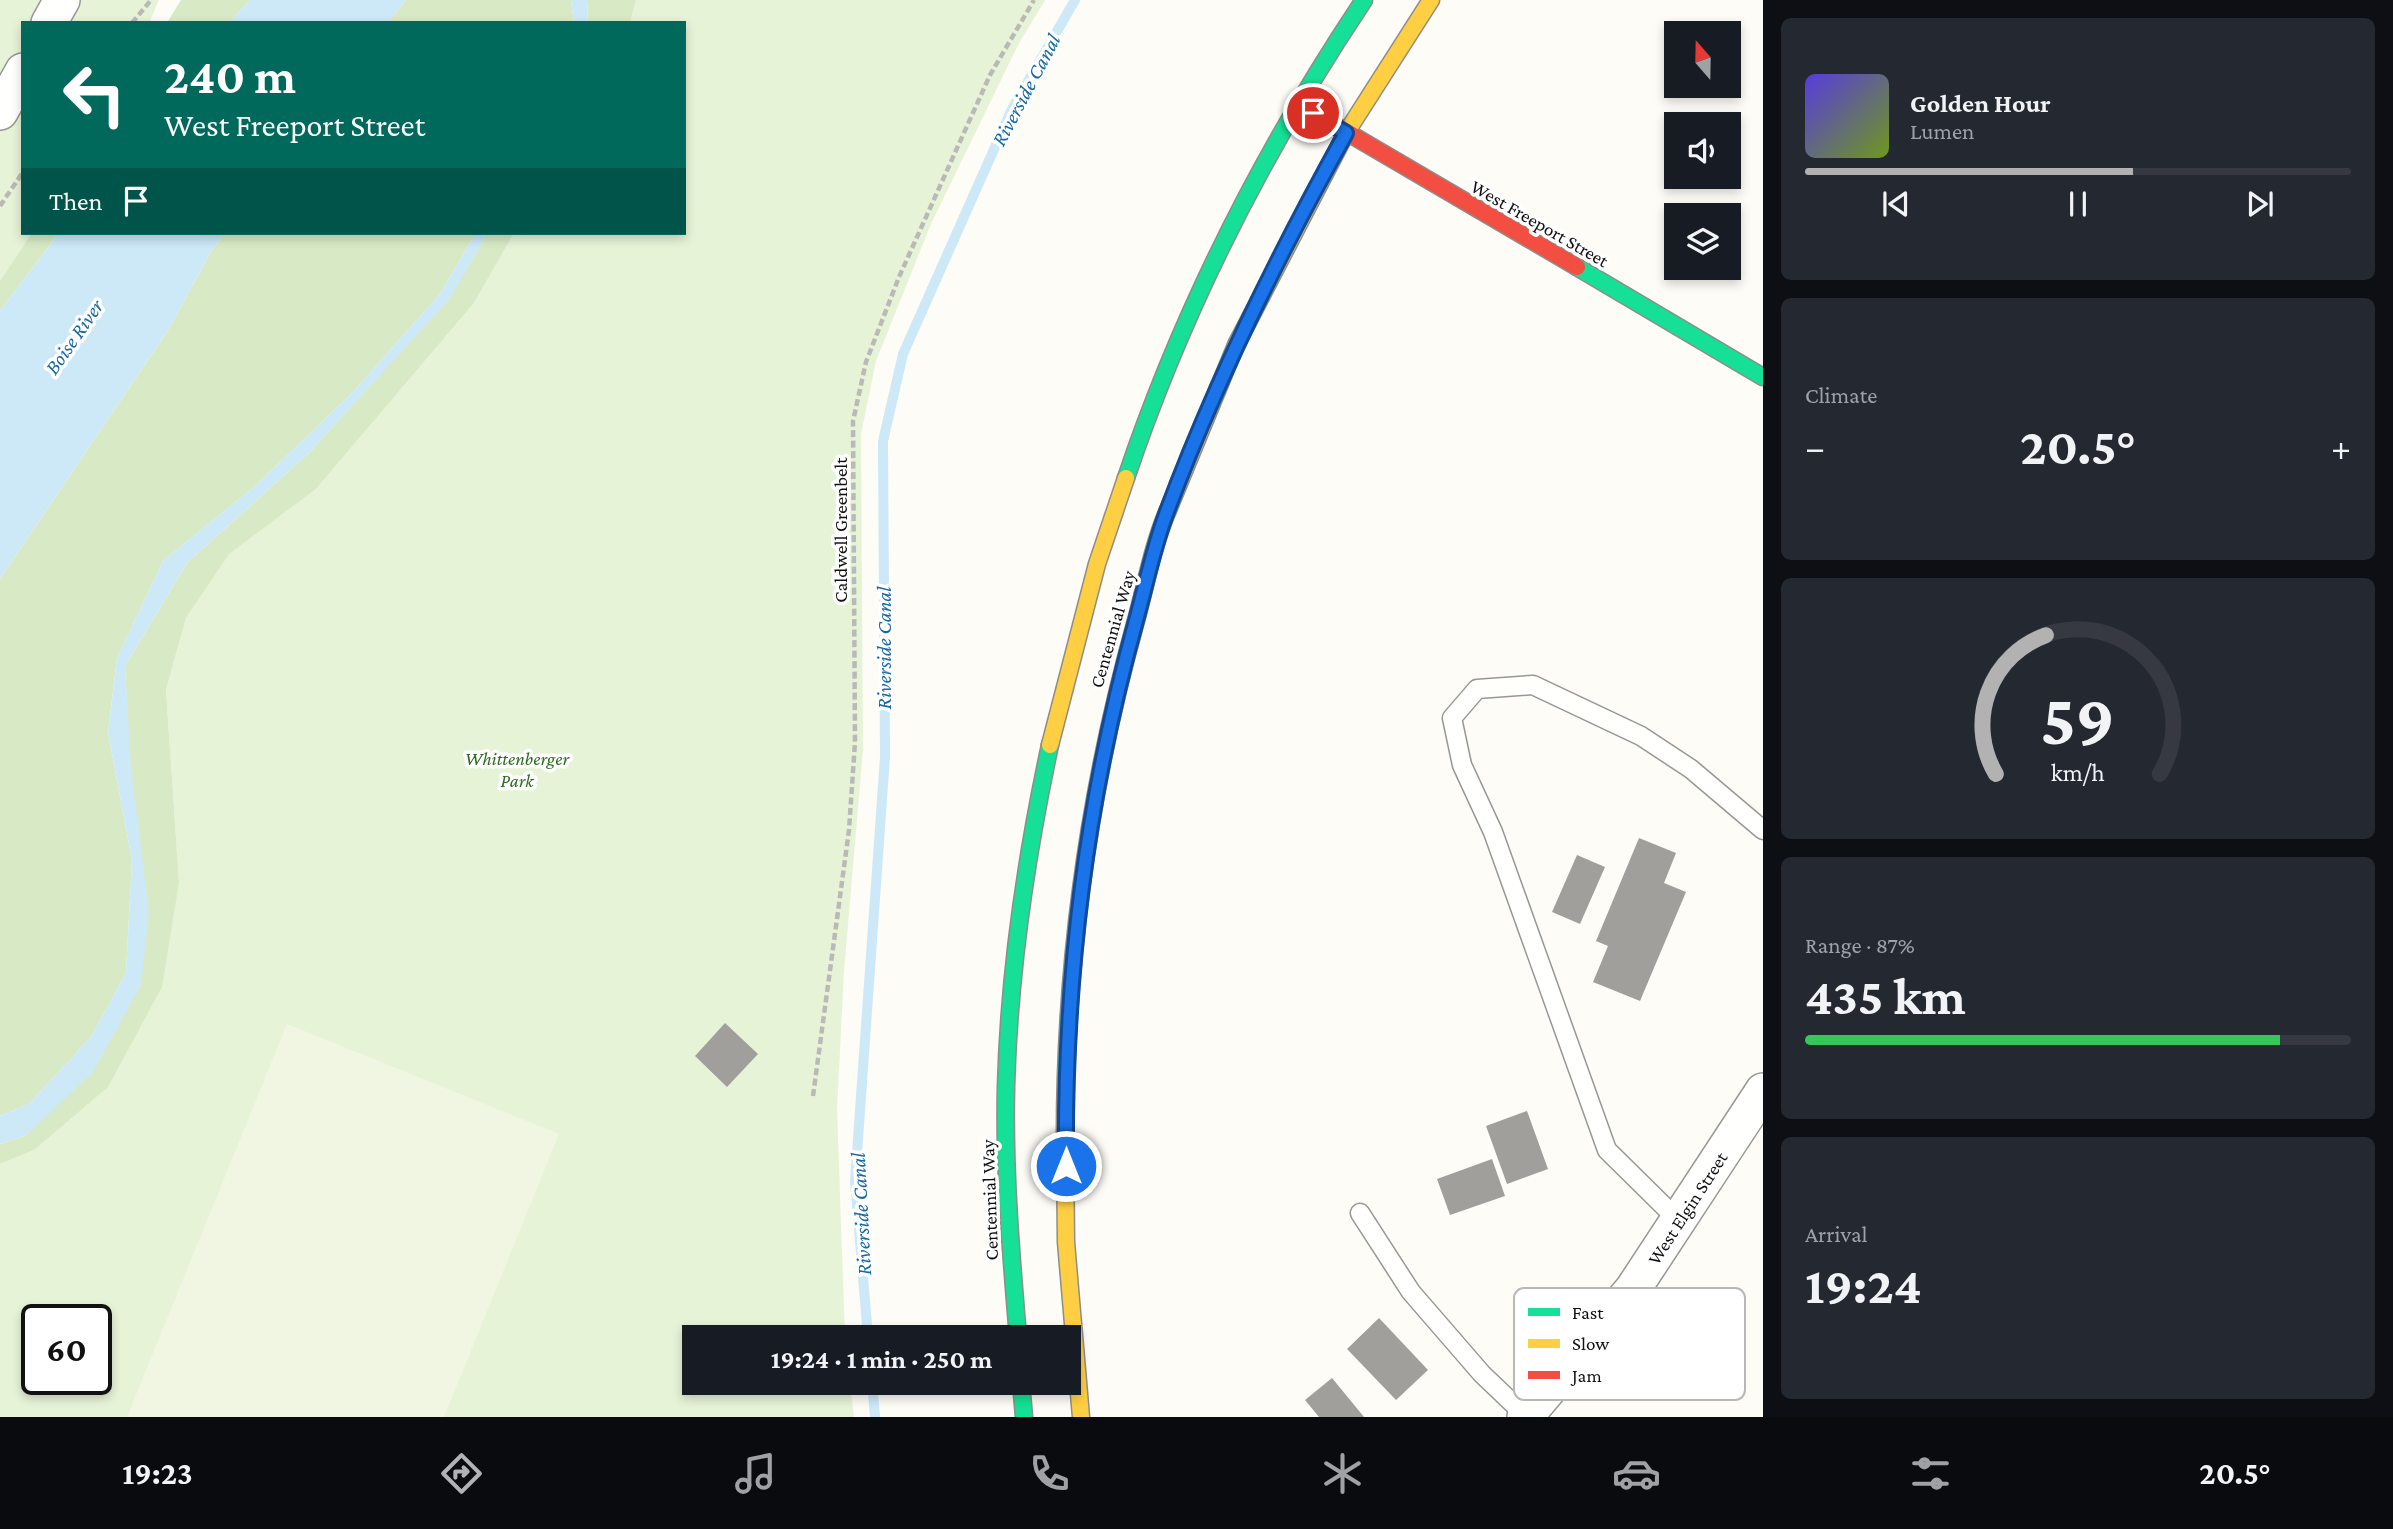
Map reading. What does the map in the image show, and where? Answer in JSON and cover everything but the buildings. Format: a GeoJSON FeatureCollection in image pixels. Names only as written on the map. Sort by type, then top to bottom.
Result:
{"type":"FeatureCollection","features":[{"type":"Feature","properties":{"kind":"main road","name":"Centennial Way"},"geometry":{"type":"LineString","coordinates":[[1016,1325],[1009,1227],[1007,1055],[1025,875],[1059,700],[1116,503],[1182,330],[1248,192],[1297,103],[1364,0]]}},
{"type":"Feature","properties":{"kind":"main road","name":"Centennial Way"},"geometry":{"type":"LineString","coordinates":[[1081,1417],[1066,1242],[1065,1066],[1079,891],[1111,711],[1164,519],[1236,345],[1346,133],[1431,0]]}},
{"type":"Feature","properties":{"kind":"main road","name":"West Freeport Street"},"geometry":{"type":"LineString","coordinates":[[1297,103],[1763,377]]}},
{"type":"Feature","properties":{"kind":"main road"},"geometry":{"type":"LineString","coordinates":[[1022,1395],[1024,1417]]}},
{"type":"Feature","properties":{"kind":"street"},"geometry":{"type":"LineString","coordinates":[[50,21],[62,0]]}},
{"type":"Feature","properties":{"kind":"street"},"geometry":{"type":"LineString","coordinates":[[0,112],[21,75]]}},
{"type":"Feature","properties":{"kind":"street","name":"West Elgin Street"},"geometry":{"type":"LineString","coordinates":[[1634,1288],[1763,1091]]}},
{"type":"Feature","properties":{"kind":"street","name":"West Elgin Street"},"geometry":{"type":"LineString","coordinates":[[1525,1416],[1539,1400]]}},
{"type":"Feature","properties":{"kind":"lane"},"geometry":{"type":"LineString","coordinates":[[1678,1220],[1607,1150],[1493,832],[1462,765],[1452,718],[1476,689],[1532,685],[1640,736],[1691,769],[1763,830]]}},
{"type":"Feature","properties":{"kind":"lane"},"geometry":{"type":"LineString","coordinates":[[1360,1213],[1411,1293],[1482,1374],[1525,1416]]}},
{"type":"Feature","properties":{"kind":"path"},"geometry":{"type":"LineString","coordinates":[[134,21],[151,0]]}},
{"type":"Feature","properties":{"kind":"path","name":"Caldwell Greenbelt"},"geometry":{"type":"LineString","coordinates":[[813,1096],[849,830],[855,742],[853,421],[866,362],[899,277],[990,75],[1034,0]]}},
{"type":"Feature","properties":{"kind":"path"},"geometry":{"type":"LineString","coordinates":[[0,206],[21,175]]}},
{"type":"Feature","properties":{"kind":"green space"},"geometry":{"type":"Polygon","coordinates":[[[0,0],[159,0],[150,21],[21,21],[21,235],[31,235],[0,281],[0,0]]]}},
{"type":"Feature","properties":{"kind":"green space"},"geometry":{"type":"Polygon","coordinates":[[[181,0],[250,0],[231,21],[168,21],[181,0]]]}},
{"type":"Feature","properties":{"kind":"green space"},"geometry":{"type":"Polygon","coordinates":[[[406,0],[571,0],[574,21],[389,21],[406,0]]]}},
{"type":"Feature","properties":{"kind":"green space"},"geometry":{"type":"Polygon","coordinates":[[[587,0],[636,0],[631,21],[588,21],[587,0]]]}},
{"type":"Feature","properties":{"kind":"green space","name":"Whittenberger Park"},"geometry":{"type":"Polygon","coordinates":[[[636,0],[1045,0],[1018,45],[931,224],[876,361],[861,434],[863,750],[844,971],[837,1109],[845,1325],[682,1325],[682,1395],[851,1395],[854,1417],[0,1417],[0,1164],[34,1150],[179,882],[166,690],[186,618],[228,554],[316,489],[474,303],[513,235],[686,235],[686,21],[631,21],[636,0]]]}},
{"type":"Feature","properties":{"kind":"green space"},"geometry":{"type":"Polygon","coordinates":[[[31,235],[57,235],[0,311],[0,281],[31,235]]]}},
{"type":"Feature","properties":{"kind":"green space"},"geometry":{"type":"Polygon","coordinates":[[[223,235],[475,235],[440,294],[352,393],[254,487],[163,561],[117,658],[108,733],[132,860],[126,973],[91,1037],[29,1104],[0,1116],[0,579],[167,332],[212,250],[223,235]]]}},
{"type":"Feature","properties":{"kind":"green space"},"geometry":{"type":"Polygon","coordinates":[[[487,235],[513,235],[474,303],[316,489],[229,554],[186,618],[166,690],[179,882],[162,987],[108,1087],[34,1150],[0,1164],[0,1144],[27,1135],[141,985],[125,666],[187,563],[309,453],[448,300],[487,235]]]}},
{"type":"Feature","properties":{"kind":"green space"},"geometry":{"type":"Polygon","coordinates":[[[287,1024],[559,1134],[444,1417],[127,1417],[287,1024]]]}},
{"type":"Feature","properties":{"kind":"water"},"geometry":{"type":"Polygon","coordinates":[[[250,0],[406,0],[389,21],[231,21],[250,0]]]}},
{"type":"Feature","properties":{"kind":"water"},"geometry":{"type":"Polygon","coordinates":[[[571,0],[587,0],[588,21],[574,21],[571,0]]]}},
{"type":"Feature","properties":{"kind":"water","name":"Boise River"},"geometry":{"type":"Polygon","coordinates":[[[57,235],[223,235],[212,250],[167,332],[0,579],[0,311],[57,235]]]}},
{"type":"Feature","properties":{"kind":"water"},"geometry":{"type":"Polygon","coordinates":[[[475,235],[487,235],[449,300],[309,453],[187,563],[125,666],[131,767],[149,912],[141,985],[93,1072],[27,1135],[0,1144],[0,1116],[29,1104],[91,1037],[126,973],[132,860],[108,733],[117,658],[163,561],[254,487],[352,393],[440,294],[475,235]]]}},
{"type":"Feature","properties":{"kind":"waterway","name":"Riverside Canal"},"geometry":{"type":"LineString","coordinates":[[867,1325],[855,1181],[885,757],[883,441],[903,354],[1011,111],[1075,0]]}},
{"type":"Feature","properties":{"kind":"waterway","name":"Riverside Canal"},"geometry":{"type":"LineString","coordinates":[[873,1395],[875,1417]]}},
{"type":"Feature","properties":{"kind":"traffic: fast"},"geometry":{"type":"LineString","coordinates":[[1126,478],[1173,353],[1229,231],[1293,113],[1364,0]]}},
{"type":"Feature","properties":{"kind":"traffic: fast"},"geometry":{"type":"LineString","coordinates":[[1577,267],[1763,377]]}},
{"type":"Feature","properties":{"kind":"traffic: fast"},"geometry":{"type":"LineString","coordinates":[[1065,1149],[1074,951],[1091,821],[1118,692],[1153,553],[1168,510]]}},
{"type":"Feature","properties":{"kind":"traffic: fast"},"geometry":{"type":"LineString","coordinates":[[1017,1325],[1007,1181],[1008,1044],[1020,915],[1050,745]]}},
{"type":"Feature","properties":{"kind":"traffic: fast"},"geometry":{"type":"LineString","coordinates":[[1022,1395],[1024,1417]]}},
{"type":"Feature","properties":{"kind":"traffic: slow"},"geometry":{"type":"LineString","coordinates":[[1168,510],[1236,345],[1346,133],[1431,0]]}},
{"type":"Feature","properties":{"kind":"traffic: slow"},"geometry":{"type":"LineString","coordinates":[[1050,745],[1097,564],[1126,478]]}},
{"type":"Feature","properties":{"kind":"traffic: slow"},"geometry":{"type":"LineString","coordinates":[[1065,1149],[1066,1242],[1081,1417]]}},
{"type":"Feature","properties":{"kind":"traffic: jam"},"geometry":{"type":"LineString","coordinates":[[1297,103],[1577,267]]}},
{"type":"Feature","properties":{"kind":"route"},"geometry":{"type":"LineString","coordinates":[[1066,1166],[1065,1066],[1079,891],[1111,711],[1164,519],[1236,345],[1302,213],[1346,133],[1313,113]]}}]}
